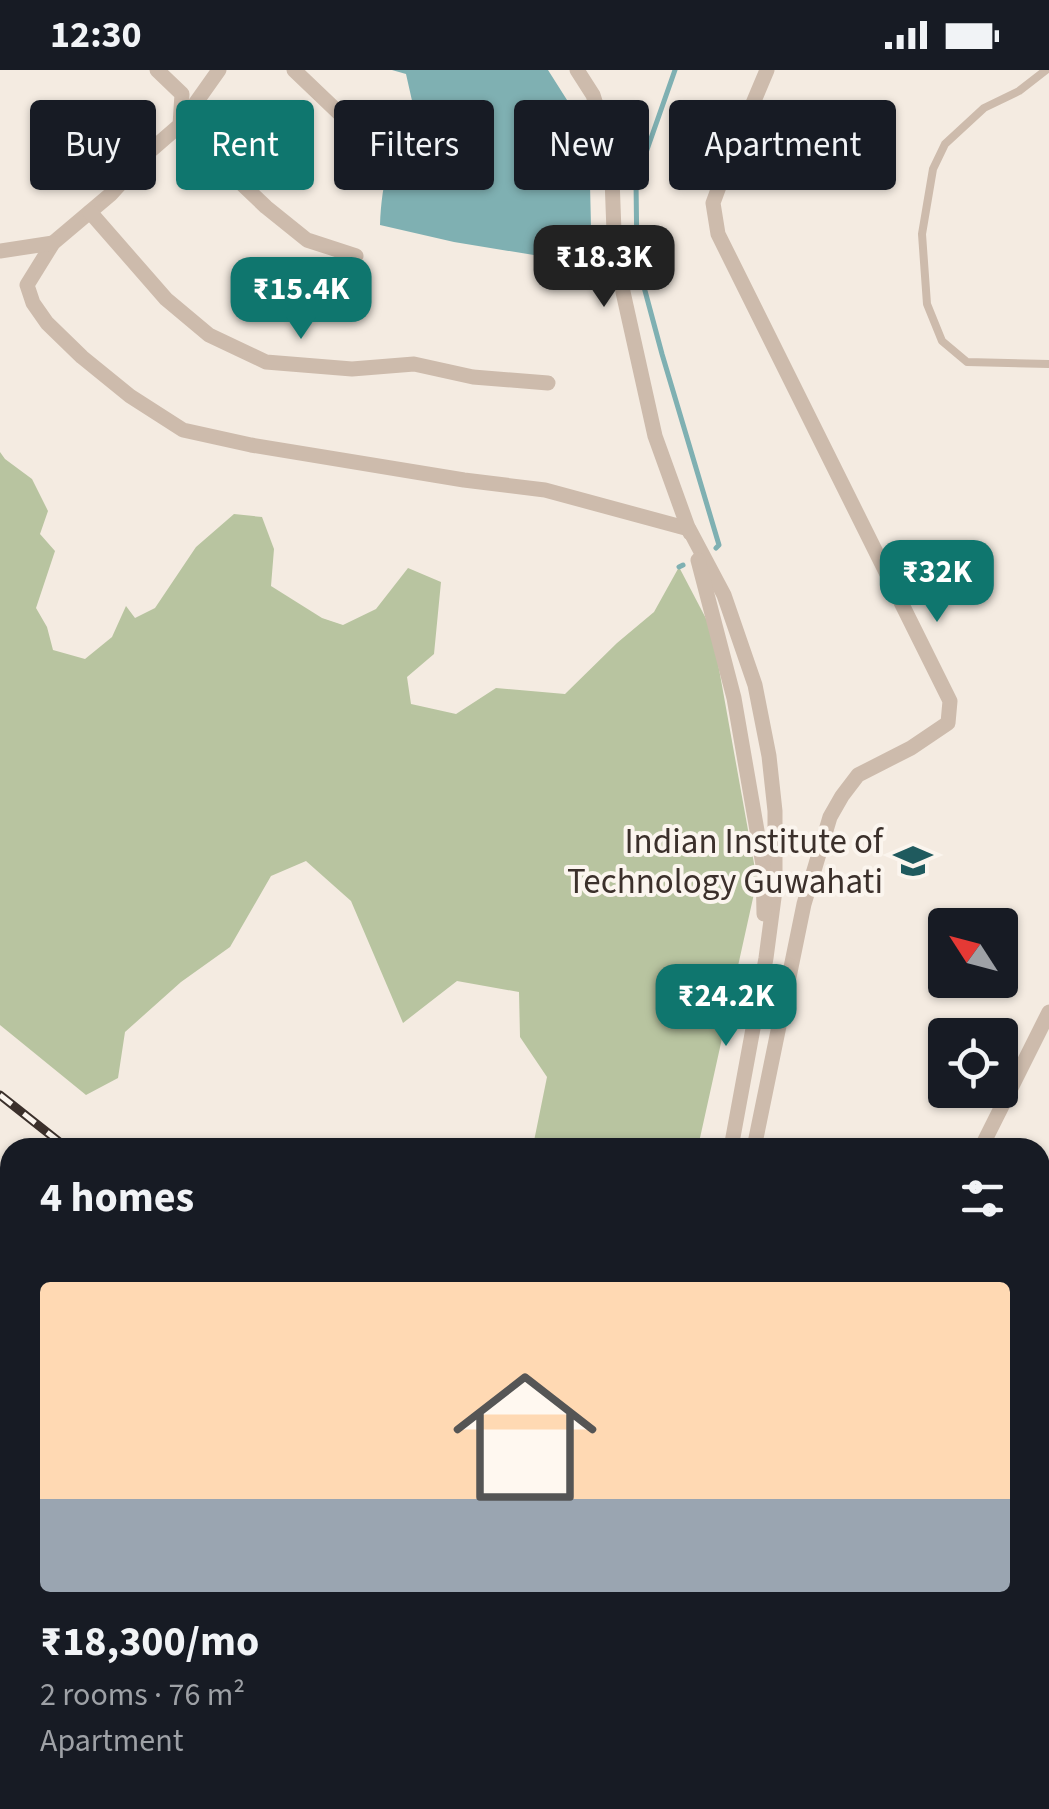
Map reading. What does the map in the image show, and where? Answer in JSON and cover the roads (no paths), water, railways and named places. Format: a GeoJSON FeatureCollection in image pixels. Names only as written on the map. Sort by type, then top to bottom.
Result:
{"type":"FeatureCollection","features":[{"type":"Feature","properties":{"kind":"street"},"geometry":{"type":"LineString","coordinates":[[158,70],[182,94],[182,100]]}},
{"type":"Feature","properties":{"kind":"street"},"geometry":{"type":"LineString","coordinates":[[198,100],[219,70]]}},
{"type":"Feature","properties":{"kind":"street"},"geometry":{"type":"LineString","coordinates":[[294,70],[334,108]]}},
{"type":"Feature","properties":{"kind":"street"},"geometry":{"type":"LineString","coordinates":[[576,70],[593,94],[610,151],[614,232],[623,292],[655,436],[710,598],[734,698],[763,864],[766,958]]}},
{"type":"Feature","properties":{"kind":"street"},"geometry":{"type":"LineString","coordinates":[[756,1138],[804,904],[830,817],[858,775],[911,748],[948,723],[950,701],[718,234],[713,203],[767,70]]}},
{"type":"Feature","properties":{"kind":"street"},"geometry":{"type":"LineString","coordinates":[[176,129],[53,244],[27,286],[47,323],[130,396],[183,430],[251,446],[546,490],[689,529],[724,595],[755,685],[775,812],[776,890],[733,1138]]}},
{"type":"Feature","properties":{"kind":"street"},"geometry":{"type":"LineString","coordinates":[[248,190],[307,240],[356,256]]}},
{"type":"Feature","properties":{"kind":"street"},"geometry":{"type":"LineString","coordinates":[[90,212],[166,299],[209,335],[266,362],[352,369],[414,364],[472,377],[548,382]]}},
{"type":"Feature","properties":{"kind":"street"},"geometry":{"type":"LineString","coordinates":[[0,250],[53,244]]}},
{"type":"Feature","properties":{"kind":"street"},"geometry":{"type":"LineString","coordinates":[[986,1138],[1049,1012]]}},
{"type":"Feature","properties":{"kind":"lane"},"geometry":{"type":"LineString","coordinates":[[1046,70],[1020,91],[984,108],[945,144],[933,168],[922,234],[927,304],[942,341],[967,362],[1049,364]]}},
{"type":"Feature","properties":{"kind":"water"},"geometry":{"type":"Polygon","coordinates":[[[392,70],[548,70],[567,100],[514,100],[514,190],[590,190],[592,267],[380,225],[384,190],[494,190],[494,100],[412,100],[406,74],[392,70]]]}},
{"type":"Feature","properties":{"kind":"waterway"},"geometry":{"type":"LineString","coordinates":[[675,70],[636,181],[637,261],[719,545],[716,548]]}},
{"type":"Feature","properties":{"kind":"waterway"},"geometry":{"type":"LineString","coordinates":[[679,567],[683,565]]}},
{"type":"Feature","properties":{"kind":"railway"},"geometry":{"type":"LineString","coordinates":[[0,1095],[54,1138]]}},
{"type":"Feature","properties":{"kind":"place","name":"Indian Institute of Technology Guwahati"},"geometry":{"type":"Point","coordinates":[913,861]}}]}
